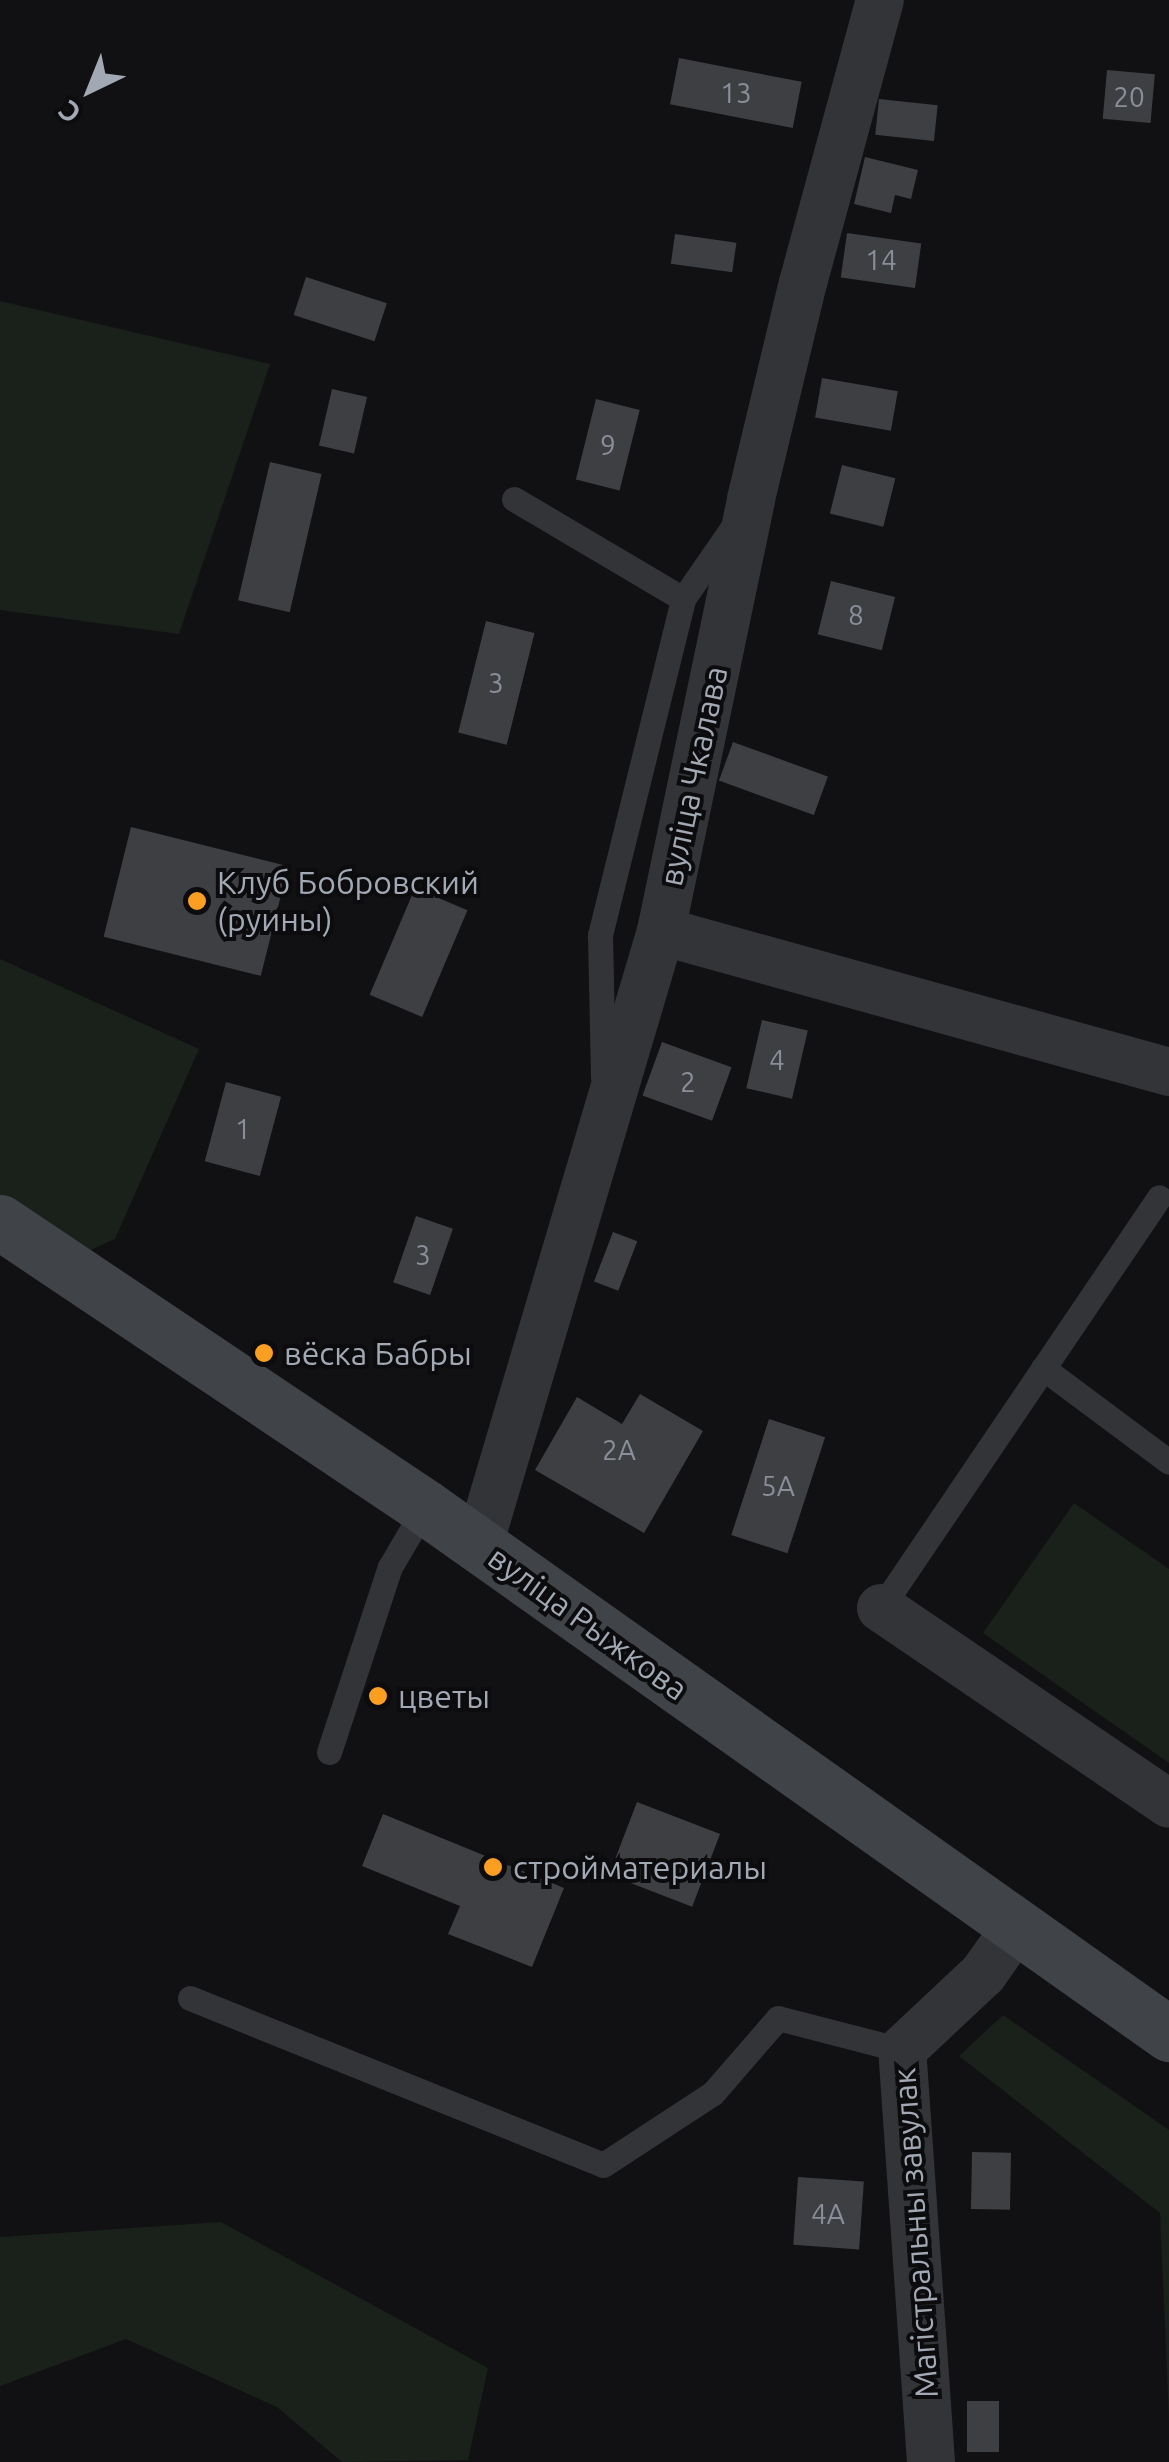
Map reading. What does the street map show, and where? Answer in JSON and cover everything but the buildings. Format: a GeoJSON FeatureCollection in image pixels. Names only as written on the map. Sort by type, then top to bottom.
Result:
{"type":"FeatureCollection","features":[{"type":"Feature","properties":{"kind":"main road","name":"вуліца Рыжкова"},"geometry":{"type":"LineString","coordinates":[[0,1222],[425,1507],[1015,1929],[1169,2034]]}},
{"type":"Feature","properties":{"kind":"street","name":"вуліца Чкалава"},"geometry":{"type":"LineString","coordinates":[[479,1545],[661,931],[751,499],[803,283],[880,0]]}},
{"type":"Feature","properties":{"kind":"street"},"geometry":{"type":"LineString","coordinates":[[661,931],[1169,1072]]}},
{"type":"Feature","properties":{"kind":"street"},"geometry":{"type":"LineString","coordinates":[[880,1608],[1169,1804]]}},
{"type":"Feature","properties":{"kind":"street","name":"Магістральны завулак"},"geometry":{"type":"LineString","coordinates":[[931,2462],[902,2050],[983,1974],[1015,1929]]}},
{"type":"Feature","properties":{"kind":"lane"},"geometry":{"type":"LineString","coordinates":[[514,499],[683,599]]}},
{"type":"Feature","properties":{"kind":"lane"},"geometry":{"type":"LineString","coordinates":[[604,1128],[600,935],[683,599],[751,499]]}},
{"type":"Feature","properties":{"kind":"lane"},"geometry":{"type":"LineString","coordinates":[[880,1608],[1159,1197]]}},
{"type":"Feature","properties":{"kind":"lane"},"geometry":{"type":"LineString","coordinates":[[1043,1368],[1169,1462]]}},
{"type":"Feature","properties":{"kind":"lane"},"geometry":{"type":"LineString","coordinates":[[328,1752],[390,1568],[425,1507]]}},
{"type":"Feature","properties":{"kind":"lane"},"geometry":{"type":"LineString","coordinates":[[190,1998],[603,2166],[713,2093],[778,2018],[902,2050]]}},
{"type":"Feature","properties":{"kind":"shaded area"},"geometry":{"type":"Polygon","coordinates":[[[0,301],[270,364],[179,634],[0,610],[0,301]]]}},
{"type":"Feature","properties":{"kind":"shaded area"},"geometry":{"type":"Polygon","coordinates":[[[0,959],[199,1049],[115,1239],[80,1255],[0,1199],[0,959]]]}},
{"type":"Feature","properties":{"kind":"shaded area"},"geometry":{"type":"Polygon","coordinates":[[[1074,1503],[1169,1569],[1169,1763],[983,1633],[1074,1503]]]}},
{"type":"Feature","properties":{"kind":"shaded area"},"geometry":{"type":"Polygon","coordinates":[[[1003,2015],[1169,2130],[1169,2419],[1160,2213],[959,2056],[1003,2015]]]}},
{"type":"Feature","properties":{"kind":"shaded area"},"geometry":{"type":"Polygon","coordinates":[[[221,2222],[488,2368],[468,2460],[342,2462],[277,2407],[126,2339],[0,2386],[0,2237],[221,2222]]]}},
{"type":"Feature","properties":{"kind":"place","name":"Клуб Бобровский (руины)"},"geometry":{"type":"Point","coordinates":[197,901]}},
{"type":"Feature","properties":{"kind":"place","name":"вёска Бабры"},"geometry":{"type":"Point","coordinates":[264,1353]}},
{"type":"Feature","properties":{"kind":"place","name":"цветы"},"geometry":{"type":"Point","coordinates":[378,1696]}},
{"type":"Feature","properties":{"kind":"place","name":"стройматериалы"},"geometry":{"type":"Point","coordinates":[493,1867]}}]}
